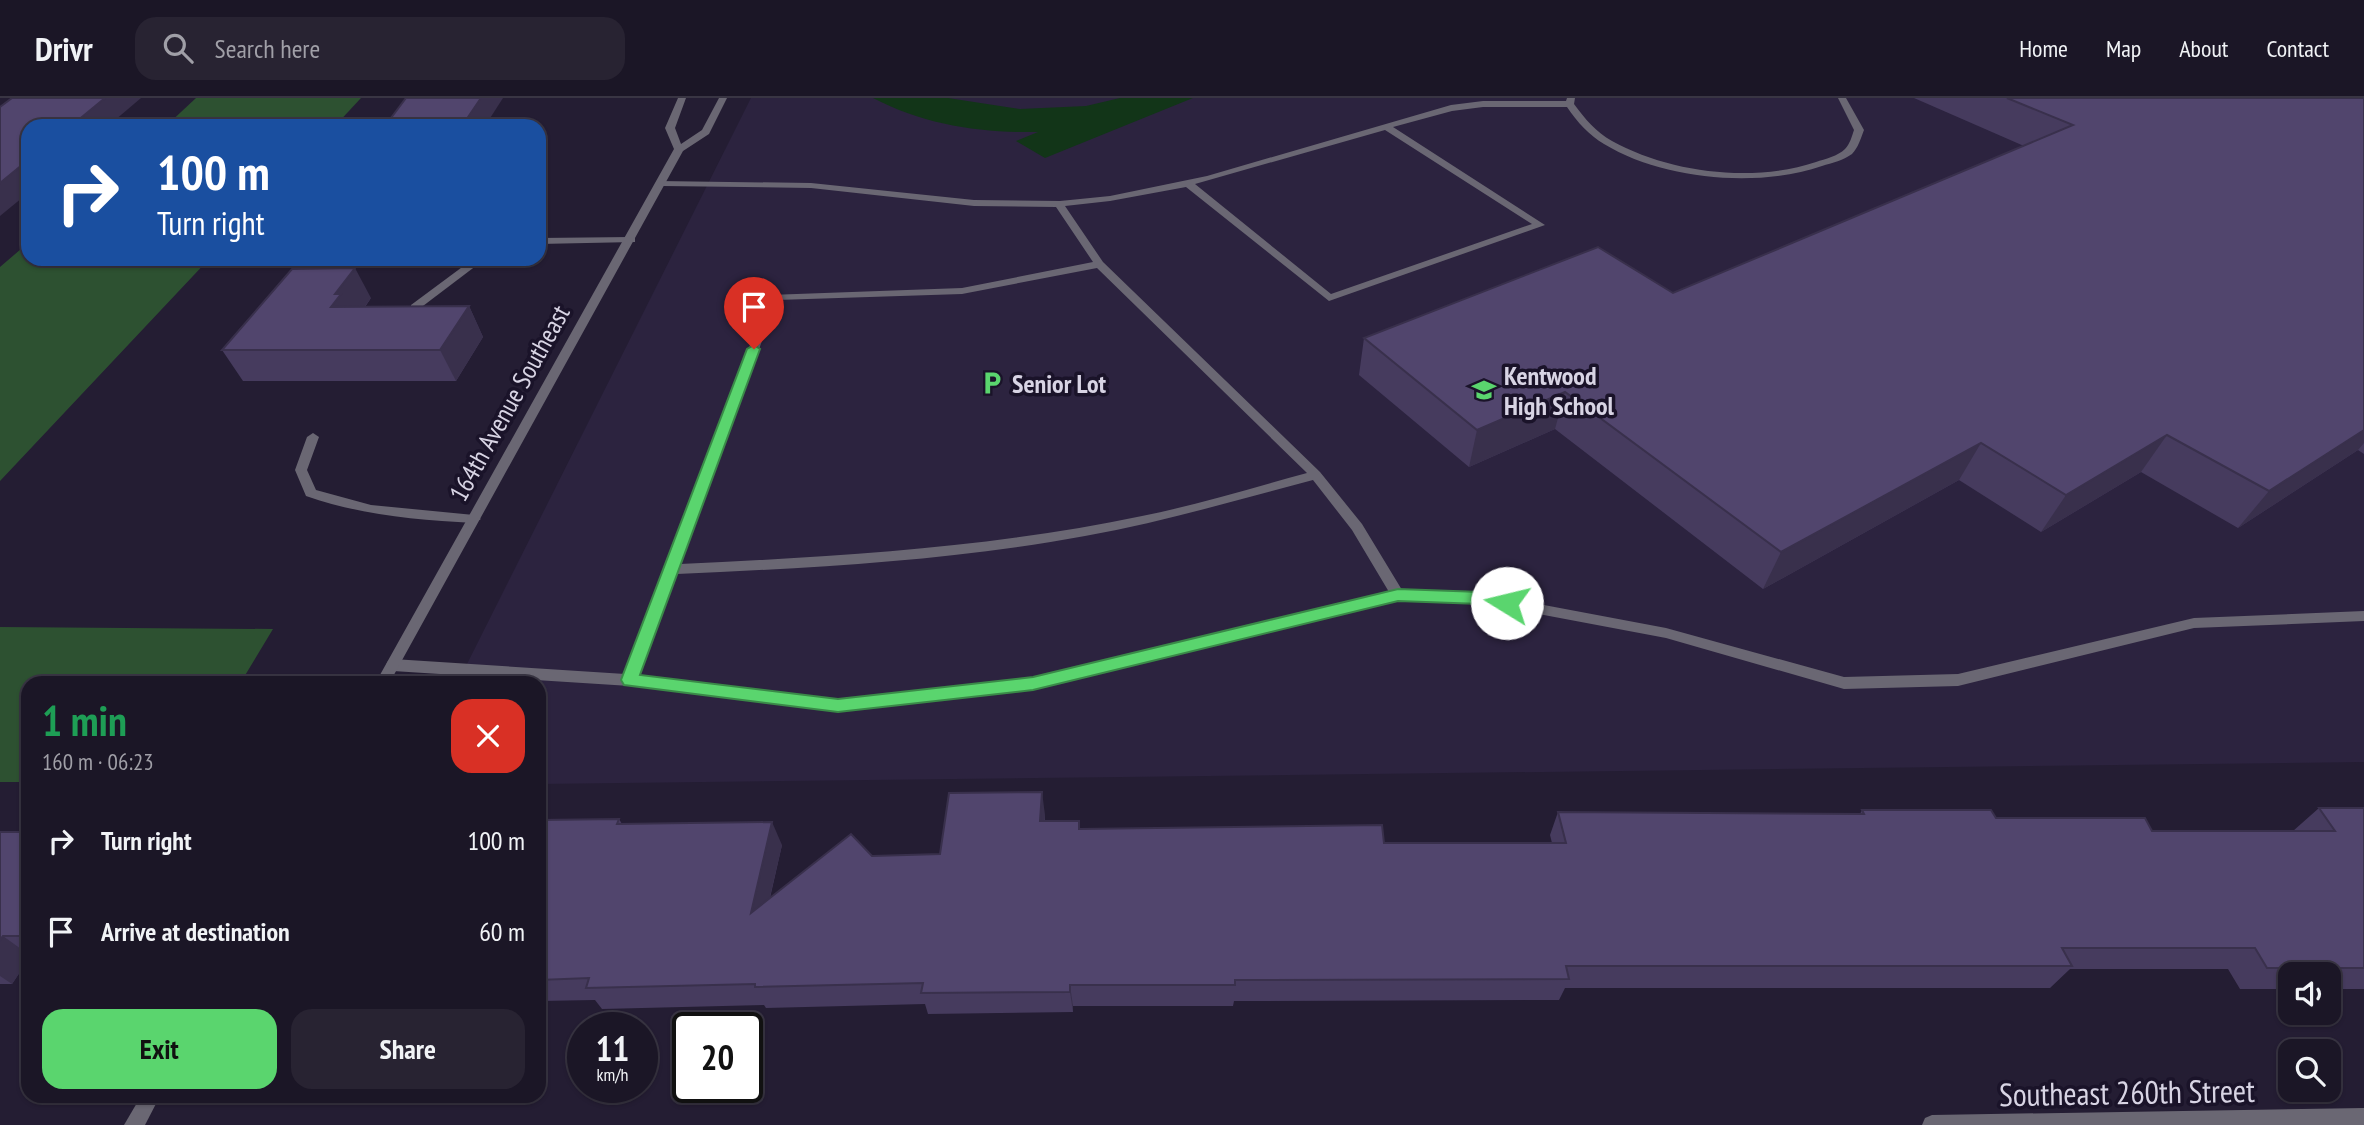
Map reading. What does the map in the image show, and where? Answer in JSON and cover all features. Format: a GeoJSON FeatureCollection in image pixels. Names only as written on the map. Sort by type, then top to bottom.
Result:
{"type":"FeatureCollection","features":[{"type":"Feature","properties":{"kind":"street"},"geometry":{"type":"LineString","coordinates":[[679,149],[670,128],[682,98]]}},
{"type":"Feature","properties":{"kind":"street","name":"164th Avenue Southeast"},"geometry":{"type":"LineString","coordinates":[[386,676],[631,240],[679,149],[706,132],[723,98]]}},
{"type":"Feature","properties":{"kind":"street"},"geometry":{"type":"LineString","coordinates":[[662,184],[806,186],[984,203],[1059,204],[1146,192],[1187,183],[1451,108],[1483,104],[1570,101],[1586,126],[1628,152],[1675,167],[1729,176],[1762,176],[1809,170],[1849,151],[1859,130],[1842,98]]}},
{"type":"Feature","properties":{"kind":"street"},"geometry":{"type":"LineString","coordinates":[[1187,183],[1329,298],[1540,225],[1385,126]]}},
{"type":"Feature","properties":{"kind":"street"},"geometry":{"type":"LineString","coordinates":[[1059,204],[1099,264],[1316,475],[1357,527],[1398,595]]}},
{"type":"Feature","properties":{"kind":"street"},"geometry":{"type":"LineString","coordinates":[[546,241],[631,240]]}},
{"type":"Feature","properties":{"kind":"street"},"geometry":{"type":"LineString","coordinates":[[630,680],[773,297],[961,291],[1099,264]]}},
{"type":"Feature","properties":{"kind":"street"},"geometry":{"type":"LineString","coordinates":[[415,307],[471,266]]}},
{"type":"Feature","properties":{"kind":"street"},"geometry":{"type":"LineString","coordinates":[[313,437],[301,470],[311,493],[334,502],[381,513],[474,519]]}},
{"type":"Feature","properties":{"kind":"street"},"geometry":{"type":"LineString","coordinates":[[672,569],[834,563],[1045,537],[1142,521],[1316,475]]}},
{"type":"Feature","properties":{"kind":"street"},"geometry":{"type":"LineString","coordinates":[[393,664],[630,680],[838,705],[1033,683],[1398,595],[1481,598],[1666,633],[1844,683],[1958,680],[2194,623],[2364,616]]}},
{"type":"Feature","properties":{"kind":"street"},"geometry":{"type":"LineString","coordinates":[[134,1125],[146,1103]]}},
{"type":"Feature","properties":{"kind":"street","name":"Southeast 260th Street"},"geometry":{"type":"LineString","coordinates":[[1932,1125],[2364,1118]]}},
{"type":"Feature","properties":{"kind":"shaded area","name":"Kentwood High School"},"geometry":{"type":"Polygon","coordinates":[[[751,98],[2364,98],[2364,762],[546,784],[546,676],[461,676],[751,98]]]}},
{"type":"Feature","properties":{"kind":"green space"},"geometry":{"type":"Polygon","coordinates":[[[196,98],[361,98],[342,119],[174,119],[196,98]]]}},
{"type":"Feature","properties":{"kind":"green space"},"geometry":{"type":"Polygon","coordinates":[[[873,98],[948,98],[1020,109],[1086,106],[1120,98],[1193,98],[1045,158],[1016,141],[1038,132],[953,126],[913,115],[873,98]]]}},
{"type":"Feature","properties":{"kind":"green space"},"geometry":{"type":"Polygon","coordinates":[[[21,249],[21,266],[202,266],[0,481],[0,267],[21,249]]]}},
{"type":"Feature","properties":{"kind":"green space"},"geometry":{"type":"Polygon","coordinates":[[[0,627],[273,629],[245,676],[21,676],[21,782],[0,782],[0,627]]]}},
{"type":"Feature","properties":{"kind":"building"},"geometry":{"type":"Polygon","coordinates":[[[12,98],[105,98],[80,119],[21,119],[21,166],[0,183],[0,107],[12,98]]]}},
{"type":"Feature","properties":{"kind":"building"},"geometry":{"type":"Polygon","coordinates":[[[406,98],[481,98],[467,119],[390,119],[406,98]]]}},
{"type":"Feature","properties":{"kind":"building"},"geometry":{"type":"Polygon","coordinates":[[[2007,98],[2364,98],[2364,430],[2269,491],[2167,435],[2066,495],[1981,443],[1781,552],[1565,392],[1477,430],[1364,338],[1598,247],[1673,293],[2073,125],[2007,98]]]}},
{"type":"Feature","properties":{"kind":"building"},"geometry":{"type":"Polygon","coordinates":[[[355,268],[335,294],[341,294],[331,307],[469,306],[440,350],[222,350],[292,269],[355,268]]]}},
{"type":"Feature","properties":{"kind":"building"},"geometry":{"type":"Polygon","coordinates":[[[1042,792],[1040,821],[1079,821],[1079,829],[1382,825],[1384,843],[1566,843],[1558,812],[1864,814],[1862,810],[1991,810],[1996,818],[2145,818],[2152,831],[2335,831],[2319,808],[2364,808],[2364,968],[2341,968],[2341,962],[2278,962],[2278,968],[2267,968],[2255,948],[2062,948],[2072,966],[1566,966],[1569,979],[1235,980],[1235,985],[1070,985],[1070,992],[921,993],[923,983],[586,988],[589,978],[546,980],[546,820],[619,819],[617,824],[772,822],[751,913],[851,834],[872,856],[940,854],[949,793],[1042,792]]]}},
{"type":"Feature","properties":{"kind":"building"},"geometry":{"type":"Polygon","coordinates":[[[0,832],[21,832],[21,936],[3,936],[0,940],[0,832]]]}},
{"type":"Feature","properties":{"kind":"place","name":"Senior Lot"},"geometry":{"type":"Point","coordinates":[992,383]}},
{"type":"Feature","properties":{"kind":"place","name":"Kentwood High School"},"geometry":{"type":"Point","coordinates":[1484,390]}},
{"type":"Feature","properties":{"kind":"route"},"geometry":{"type":"LineString","coordinates":[[754,349],[630,680],[838,705],[1033,683],[1398,595],[1481,598],[1507,603]]}}]}
